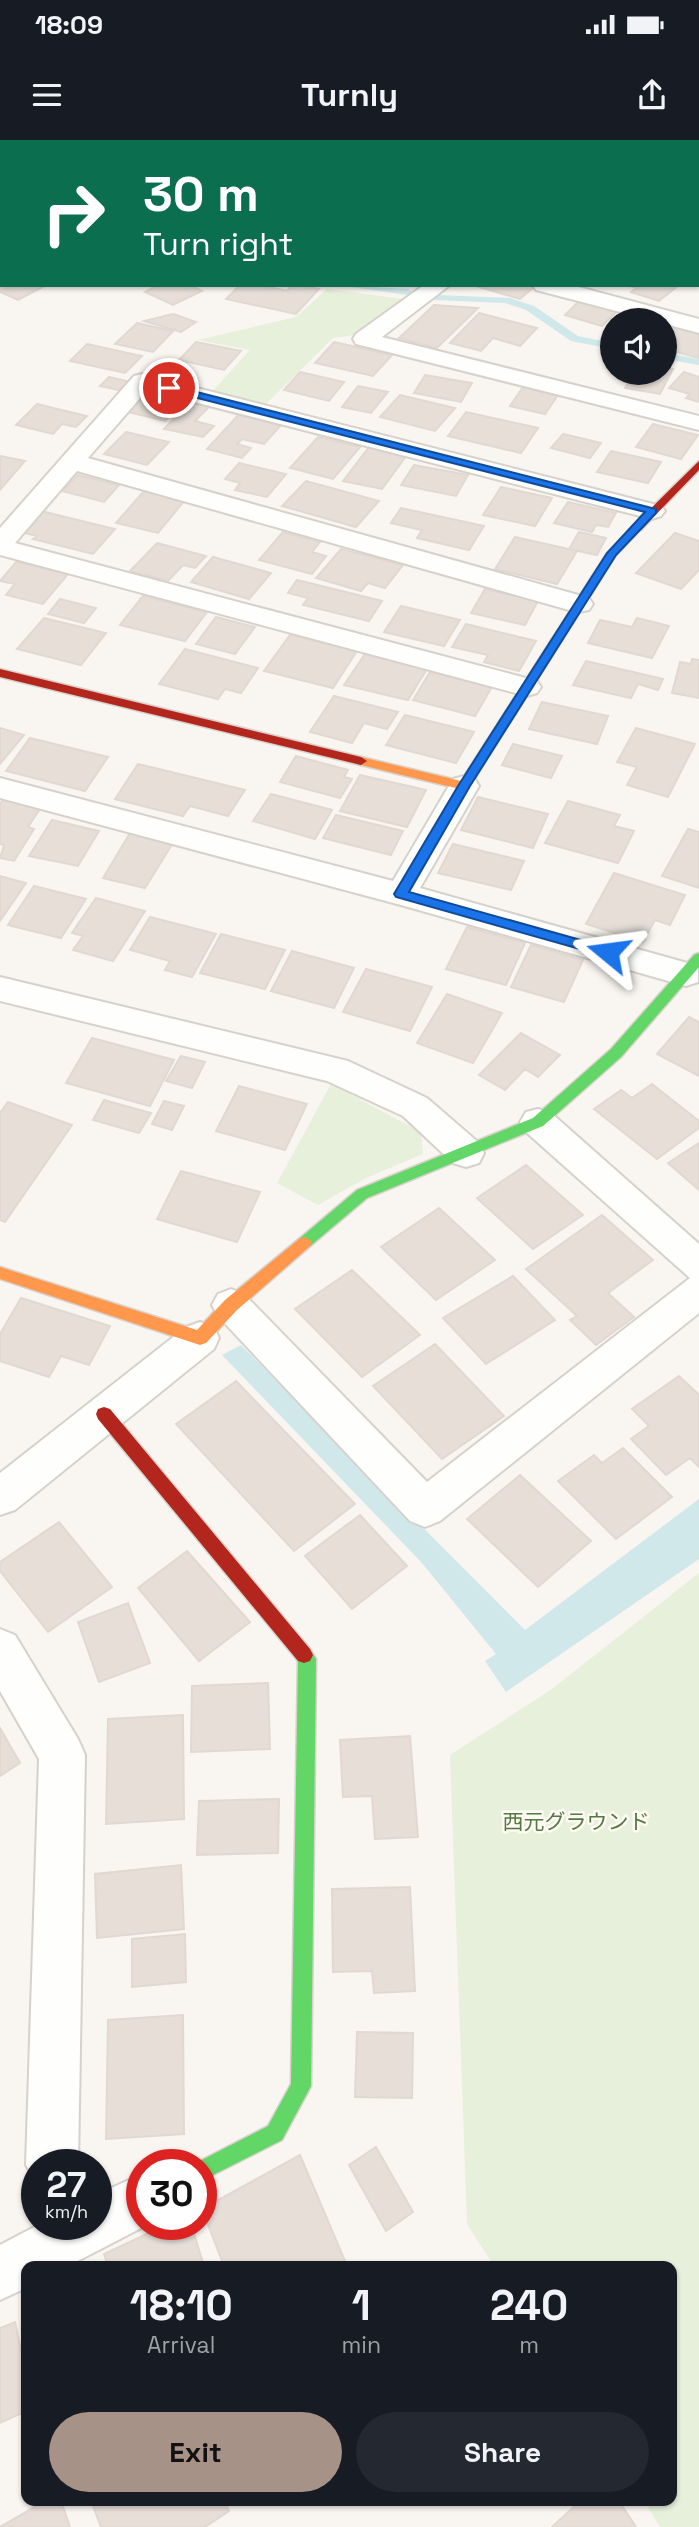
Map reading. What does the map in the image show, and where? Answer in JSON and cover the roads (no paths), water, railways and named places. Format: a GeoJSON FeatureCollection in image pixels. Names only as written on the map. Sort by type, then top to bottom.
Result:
{"type":"FeatureCollection","features":[{"type":"Feature","properties":{"kind":"street"},"geometry":{"type":"LineString","coordinates":[[436,287],[364,339],[699,423]]}},
{"type":"Feature","properties":{"kind":"street"},"geometry":{"type":"LineString","coordinates":[[562,287],[599,291],[699,326]]}},
{"type":"Feature","properties":{"kind":"street"},"geometry":{"type":"LineString","coordinates":[[527,687],[0,545],[142,381],[652,511]]}},
{"type":"Feature","properties":{"kind":"street"},"geometry":{"type":"LineString","coordinates":[[71,461],[579,604]]}},
{"type":"Feature","properties":{"kind":"street"},"geometry":{"type":"LineString","coordinates":[[401,894],[464,786],[612,553],[699,464]]}},
{"type":"Feature","properties":{"kind":"street"},"geometry":{"type":"LineString","coordinates":[[0,673],[464,786]]}},
{"type":"Feature","properties":{"kind":"street"},"geometry":{"type":"LineString","coordinates":[[0,788],[401,894],[691,976],[616,1053],[538,1122],[362,1194],[231,1305],[200,1338],[0,1497]]}},
{"type":"Feature","properties":{"kind":"street"},"geometry":{"type":"LineString","coordinates":[[0,989],[337,1070],[415,1107],[466,1153]]}},
{"type":"Feature","properties":{"kind":"street"},"geometry":{"type":"LineString","coordinates":[[538,1122],[699,1266]]}},
{"type":"Feature","properties":{"kind":"street"},"geometry":{"type":"LineString","coordinates":[[0,1273],[200,1338]]}},
{"type":"Feature","properties":{"kind":"street"},"geometry":{"type":"LineString","coordinates":[[231,1305],[425,1508],[699,1291]]}},
{"type":"Feature","properties":{"kind":"street"},"geometry":{"type":"LineString","coordinates":[[104,1414],[307,1659],[301,2086],[275,2133],[217,2163]]}},
{"type":"Feature","properties":{"kind":"street"},"geometry":{"type":"LineString","coordinates":[[0,1650],[62,1755],[52,2149]]}},
{"type":"Feature","properties":{"kind":"street"},"geometry":{"type":"LineString","coordinates":[[0,2273],[56,2240]]}},
{"type":"Feature","properties":{"kind":"water"},"geometry":{"type":"Polygon","coordinates":[[[241,1345],[525,1630],[699,1499],[699,1559],[506,1692],[485,1661],[496,1654],[422,1563],[222,1355],[241,1345]]]}},
{"type":"Feature","properties":{"kind":"waterway"},"geometry":{"type":"LineString","coordinates":[[360,287],[408,292]]}},
{"type":"Feature","properties":{"kind":"waterway"},"geometry":{"type":"LineString","coordinates":[[437,298],[506,300],[530,308],[575,339],[600,344]]}},
{"type":"Feature","properties":{"kind":"waterway"},"geometry":{"type":"LineString","coordinates":[[677,358],[699,362]]}},
{"type":"Feature","properties":{"kind":"park label","name":"西元グラウンド"},"geometry":{"type":"Point","coordinates":[576,1822]}}]}
